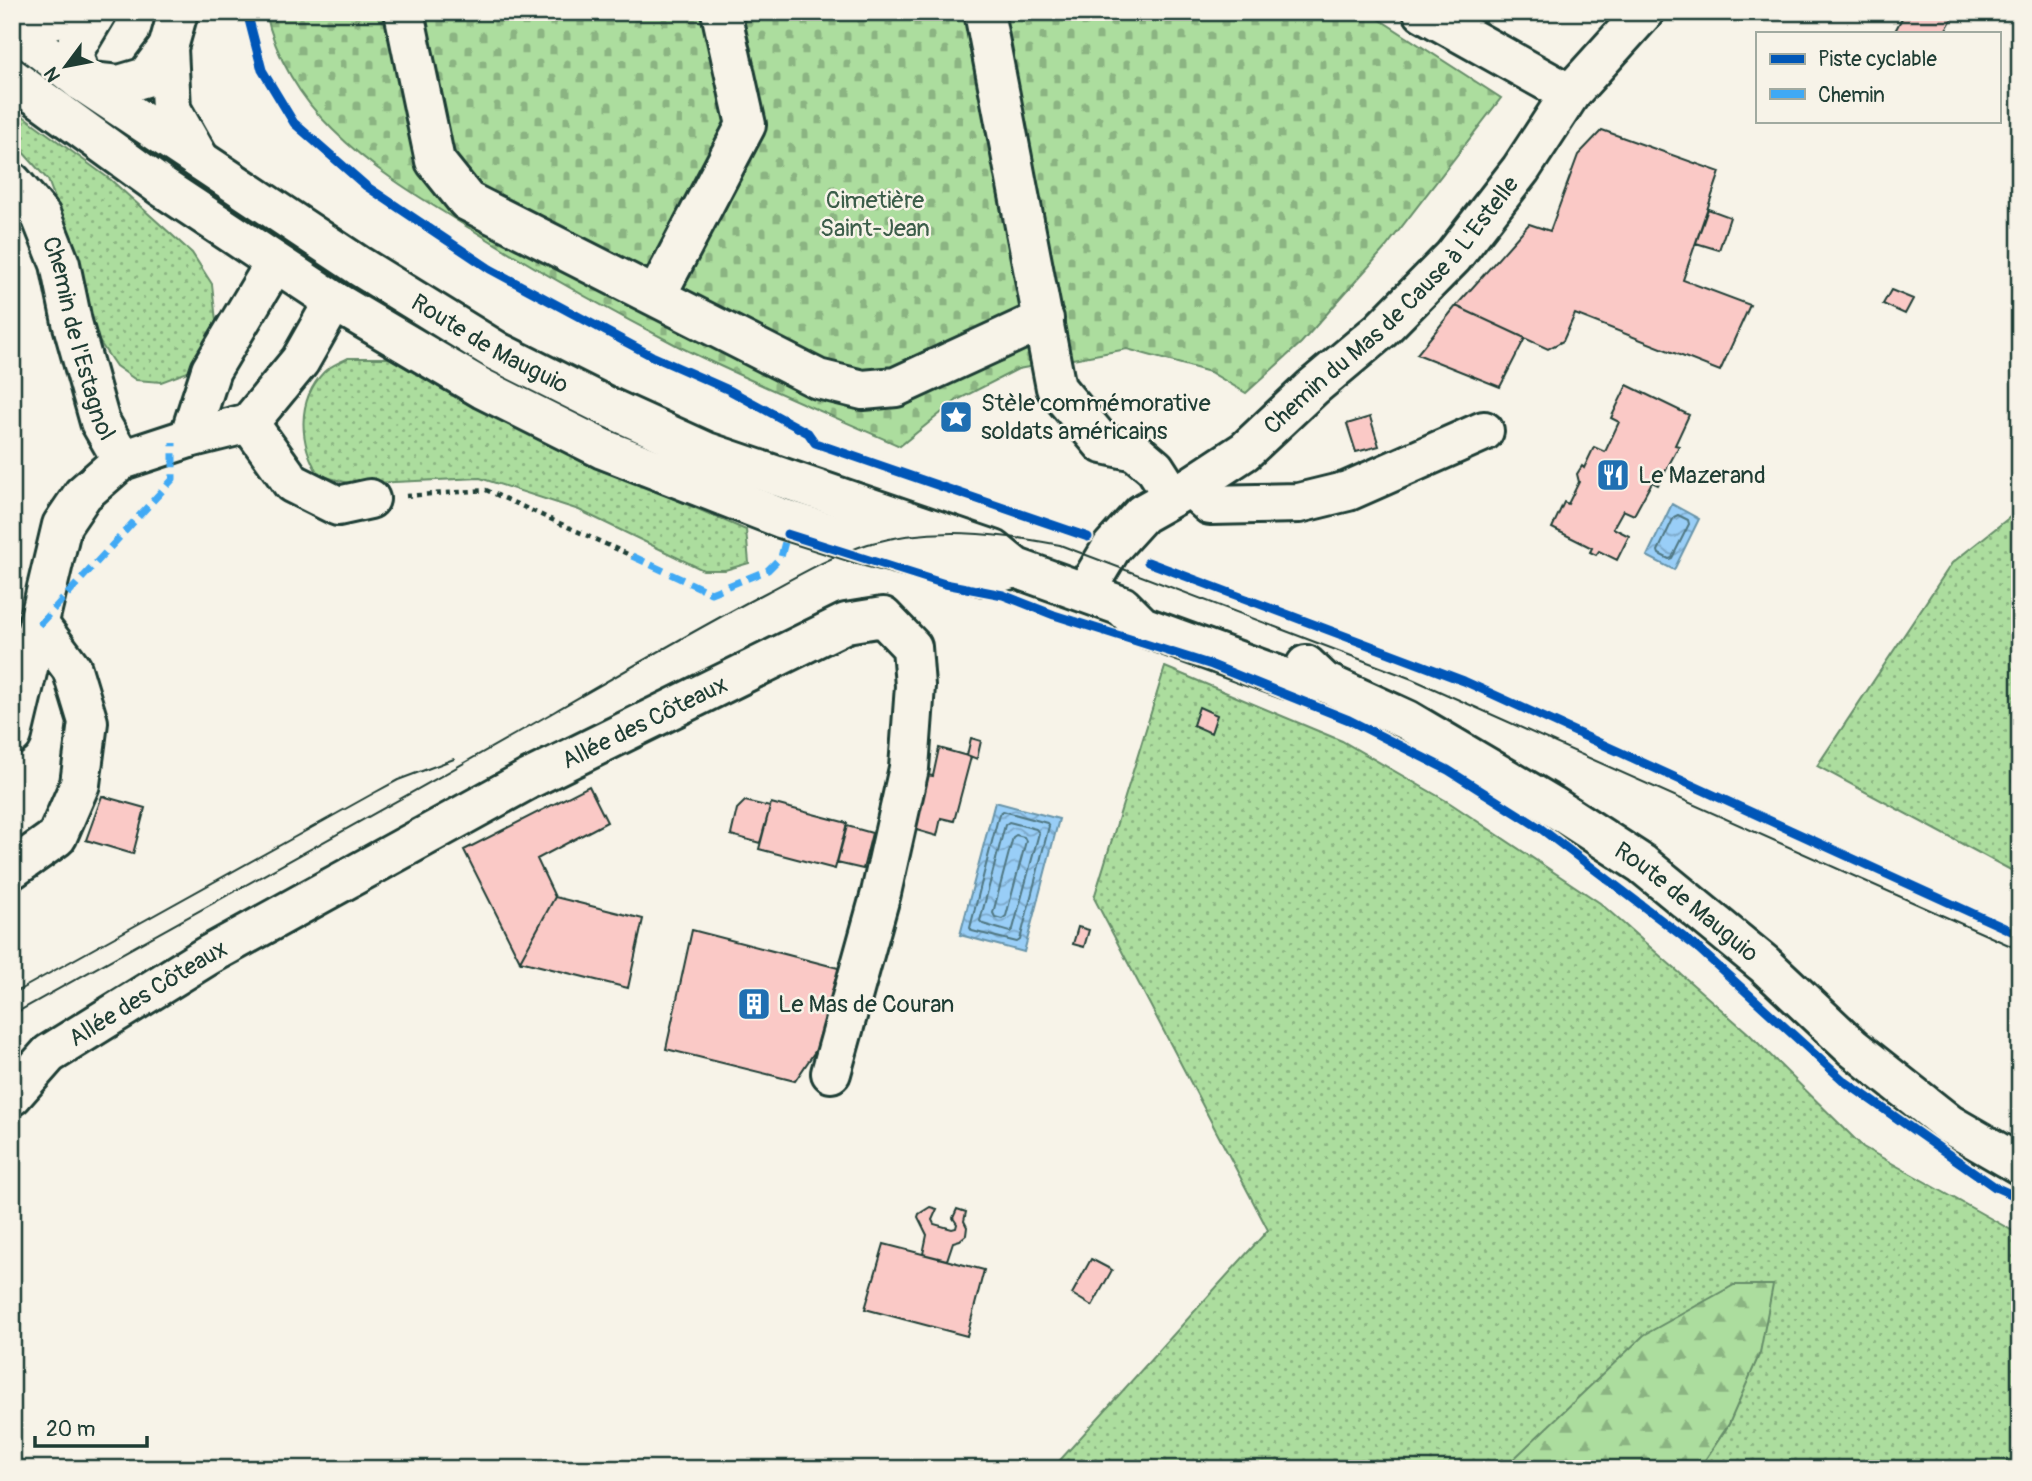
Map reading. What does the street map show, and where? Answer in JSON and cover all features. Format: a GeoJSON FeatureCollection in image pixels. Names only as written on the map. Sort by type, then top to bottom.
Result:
{"type":"FeatureCollection","features":[{"type":"Feature","properties":{"kind":"street"},"geometry":{"type":"LineString","coordinates":[[12,25],[85,12]]}},
{"type":"Feature","properties":{"kind":"street"},"geometry":{"type":"LineString","coordinates":[[60,112],[81,81],[73,52],[97,12]]}},
{"type":"Feature","properties":{"kind":"street"},"geometry":{"type":"LineString","coordinates":[[404,12],[435,161],[467,201],[818,379],[863,390],[896,387],[1044,319]]}},
{"type":"Feature","properties":{"kind":"street"},"geometry":{"type":"LineString","coordinates":[[656,296],[746,125],[721,12]]}},
{"type":"Feature","properties":{"kind":"street"},"geometry":{"type":"LineString","coordinates":[[984,12],[1056,388],[1103,444],[1135,451],[1182,491],[1210,505],[1299,503],[1348,491],[1484,431]]}},
{"type":"Feature","properties":{"kind":"street"},"geometry":{"type":"LineString","coordinates":[[1423,12],[1570,94]]}},
{"type":"Feature","properties":{"kind":"street","name":"Chemin du Mas de Cause à L'Estelle"},"geometry":{"type":"LineString","coordinates":[[1085,580],[1142,514],[1245,451],[1313,387],[1381,330],[1453,257],[1521,169],[1570,94],[1644,12]]}},
{"type":"Feature","properties":{"kind":"street","name":"Route de Mauguio"},"geometry":{"type":"LineString","coordinates":[[12,25],[81,81],[359,266],[498,352],[610,408],[707,452],[994,550],[1016,568]]}},
{"type":"Feature","properties":{"kind":"street"},"geometry":{"type":"LineString","coordinates":[[81,81],[119,85],[146,77],[173,30]]}},
{"type":"Feature","properties":{"kind":"street"},"geometry":{"type":"LineString","coordinates":[[173,30],[172,109],[200,160]]}},
{"type":"Feature","properties":{"kind":"street","name":"Route de Mauguio"},"geometry":{"type":"LineString","coordinates":[[12,78],[162,187],[334,301],[483,389],[603,449],[781,518],[867,545],[984,576],[1016,568],[1085,580],[1122,607],[1150,601],[1297,657],[1324,682],[1407,720],[1643,864],[1764,964],[1863,1056],[1949,1124],[2020,1165]]}},
{"type":"Feature","properties":{"kind":"street","name":"Chemin de l'Estagnol"},"geometry":{"type":"LineString","coordinates":[[12,182],[41,216],[60,264],[72,322],[100,422],[122,460]]}},
{"type":"Feature","properties":{"kind":"street"},"geometry":{"type":"LineString","coordinates":[[189,438],[211,370],[275,263],[359,266]]}},
{"type":"Feature","properties":{"kind":"street"},"geometry":{"type":"LineString","coordinates":[[12,735],[62,525],[83,494],[122,460],[189,438],[249,424],[300,361],[334,301],[359,266]]}},
{"type":"Feature","properties":{"kind":"street"},"geometry":{"type":"LineString","coordinates":[[249,424],[292,483],[338,506],[370,499]]}},
{"type":"Feature","properties":{"kind":"street","name":"Allée des Côteaux"},"geometry":{"type":"LineString","coordinates":[[12,1096],[49,1055],[207,956],[314,896],[527,780],[846,623],[883,617],[912,647],[915,686],[909,768],[881,893],[831,1073]]}},
{"type":"Feature","properties":{"kind":"street"},"geometry":{"type":"LineString","coordinates":[[12,869],[57,837],[79,784],[88,722],[72,669],[39,625]]}},
{"type":"Feature","properties":{"kind":"path"},"geometry":{"type":"LineString","coordinates":[[370,499],[486,490],[632,556]]}},
{"type":"Feature","properties":{"kind":"green space","name":"Cimetière Saint-Jean"},"geometry":{"type":"Polygon","coordinates":[[[266,12],[1368,12],[1501,98],[1386,247],[1301,343],[1246,393],[1210,372],[1127,349],[1018,369],[957,400],[900,446],[678,346],[573,290],[399,184],[349,145],[310,105],[283,61],[266,12]]]}},
{"type":"Feature","properties":{"kind":"green space"},"geometry":{"type":"Polygon","coordinates":[[[12,108],[111,180],[192,253],[212,284],[216,321],[209,351],[188,372],[161,382],[136,380],[116,366],[99,341],[85,301],[74,250],[48,180],[12,140],[12,108]]]}},
{"type":"Feature","properties":{"kind":"green space"},"geometry":{"type":"Polygon","coordinates":[[[348,358],[389,358],[478,409],[597,469],[640,484],[746,530],[749,563],[725,570],[703,570],[579,510],[480,478],[352,484],[319,475],[312,463],[304,436],[305,409],[315,383],[324,372],[348,358]]]}},
{"type":"Feature","properties":{"kind":"green space"},"geometry":{"type":"Polygon","coordinates":[[[2020,509],[2020,875],[1817,766],[1952,563],[2020,509]]]}},
{"type":"Feature","properties":{"kind":"green space"},"geometry":{"type":"Polygon","coordinates":[[[1165,667],[1342,741],[1450,803],[1600,903],[1748,1033],[1863,1147],[2020,1235],[2020,1462],[2011,1469],[1699,1469],[1729,1424],[1772,1285],[1734,1285],[1502,1469],[1052,1469],[1268,1230],[1094,898],[1165,667]]]}},
{"type":"Feature","properties":{"kind":"green space"},"geometry":{"type":"Polygon","coordinates":[[[1734,1285],[1773,1285],[1760,1353],[1729,1424],[1699,1469],[1503,1469],[1644,1335],[1734,1285]]]}},
{"type":"Feature","properties":{"kind":"water"},"geometry":{"type":"Polygon","coordinates":[[[1672,504],[1699,519],[1674,570],[1647,556],[1672,504]]]}},
{"type":"Feature","properties":{"kind":"water"},"geometry":{"type":"Polygon","coordinates":[[[995,802],[1059,819],[1024,952],[960,935],[995,802]]]}},
{"type":"Feature","properties":{"kind":"building"},"geometry":{"type":"Polygon","coordinates":[[[1892,12],[1956,12],[1945,32],[1895,32],[1902,18],[1892,12]]]}},
{"type":"Feature","properties":{"kind":"building"},"geometry":{"type":"Polygon","coordinates":[[[1602,130],[1720,172],[1683,280],[1750,305],[1720,371],[1575,314],[1563,341],[1548,349],[1456,306],[1529,224],[1550,231],[1578,155],[1602,130]]]}},
{"type":"Feature","properties":{"kind":"building"},"geometry":{"type":"Polygon","coordinates":[[[1708,209],[1730,217],[1719,250],[1696,243],[1708,209]]]}},
{"type":"Feature","properties":{"kind":"building"},"geometry":{"type":"Polygon","coordinates":[[[1891,290],[1913,299],[1905,314],[1883,304],[1891,290]]]}},
{"type":"Feature","properties":{"kind":"building"},"geometry":{"type":"Polygon","coordinates":[[[1456,306],[1525,338],[1500,387],[1417,354],[1456,306]]]}},
{"type":"Feature","properties":{"kind":"building"},"geometry":{"type":"Polygon","coordinates":[[[1627,385],[1689,415],[1675,445],[1679,446],[1658,485],[1652,482],[1634,515],[1623,510],[1613,528],[1629,536],[1617,560],[1599,551],[1596,555],[1590,552],[1592,548],[1552,528],[1564,502],[1568,504],[1579,482],[1577,474],[1582,466],[1584,468],[1594,447],[1605,452],[1619,422],[1611,418],[1627,385]]]}},
{"type":"Feature","properties":{"kind":"building"},"geometry":{"type":"Polygon","coordinates":[[[1370,417],[1379,446],[1356,452],[1347,424],[1370,417]]]}},
{"type":"Feature","properties":{"kind":"building"},"geometry":{"type":"Polygon","coordinates":[[[1199,707],[1217,715],[1211,733],[1193,725],[1199,707]]]}},
{"type":"Feature","properties":{"kind":"building"},"geometry":{"type":"Polygon","coordinates":[[[971,738],[981,741],[977,759],[967,755],[971,738]]]}},
{"type":"Feature","properties":{"kind":"building"},"geometry":{"type":"Polygon","coordinates":[[[939,748],[971,757],[954,821],[941,818],[937,836],[913,829],[927,775],[933,776],[939,748]]]}},
{"type":"Feature","properties":{"kind":"building"},"geometry":{"type":"Polygon","coordinates":[[[589,786],[607,822],[537,859],[555,897],[520,961],[464,850],[589,786]]]}},
{"type":"Feature","properties":{"kind":"building"},"geometry":{"type":"Polygon","coordinates":[[[102,796],[145,808],[133,854],[86,840],[102,796]]]}},
{"type":"Feature","properties":{"kind":"building"},"geometry":{"type":"Polygon","coordinates":[[[745,801],[770,807],[760,843],[731,835],[737,809],[745,801]]]}},
{"type":"Feature","properties":{"kind":"building"},"geometry":{"type":"Polygon","coordinates":[[[771,803],[847,823],[835,869],[759,849],[771,803]]]}},
{"type":"Feature","properties":{"kind":"building"},"geometry":{"type":"Polygon","coordinates":[[[847,826],[872,833],[863,869],[837,863],[847,826]]]}},
{"type":"Feature","properties":{"kind":"building"},"geometry":{"type":"Polygon","coordinates":[[[555,897],[643,919],[628,988],[520,961],[555,897]]]}},
{"type":"Feature","properties":{"kind":"building"},"geometry":{"type":"Polygon","coordinates":[[[1078,927],[1089,930],[1084,947],[1073,944],[1078,927]]]}},
{"type":"Feature","properties":{"kind":"building","name":"Le Mas de Couran"},"geometry":{"type":"Polygon","coordinates":[[[692,930],[842,969],[824,1038],[795,1081],[666,1049],[692,930]]]}},
{"type":"Feature","properties":{"kind":"building"},"geometry":{"type":"Polygon","coordinates":[[[930,1207],[937,1209],[932,1220],[934,1224],[952,1229],[956,1228],[957,1224],[953,1218],[957,1209],[966,1212],[966,1235],[953,1242],[947,1260],[923,1254],[927,1235],[918,1217],[930,1207]]]}},
{"type":"Feature","properties":{"kind":"building"},"geometry":{"type":"Polygon","coordinates":[[[884,1244],[984,1270],[967,1336],[865,1309],[884,1244]]]}},
{"type":"Feature","properties":{"kind":"building"},"geometry":{"type":"Polygon","coordinates":[[[1091,1259],[1112,1270],[1092,1306],[1072,1294],[1091,1259]]]}},
{"type":"Feature","properties":{"kind":"tram line"},"geometry":{"type":"LineString","coordinates":[[12,1015],[804,572],[868,544],[892,538],[940,533],[1012,537],[1060,545],[1412,679],[2020,950]]}},
{"type":"Feature","properties":{"kind":"tram line"},"geometry":{"type":"LineString","coordinates":[[12,994],[398,780],[454,759]]}},
{"type":"Feature","properties":{"kind":"marked path"},"geometry":{"type":"LineString","coordinates":[[39,625],[173,479],[173,443]]}},
{"type":"Feature","properties":{"kind":"marked path"},"geometry":{"type":"LineString","coordinates":[[632,556],[711,593],[768,570],[781,557],[787,534]]}},
{"type":"Feature","properties":{"kind":"cycle path"},"geometry":{"type":"LineString","coordinates":[[247,12],[262,70],[294,123],[366,186],[490,269],[652,356],[729,390],[808,433],[815,443],[1088,537]]}},
{"type":"Feature","properties":{"kind":"cycle path"},"geometry":{"type":"LineString","coordinates":[[787,534],[945,584],[1003,595],[1054,615],[1212,665],[1349,720],[1448,770],[1540,828],[1698,948],[1844,1081],[1995,1187],[2020,1198]]}},
{"type":"Feature","properties":{"kind":"cycle path"},"geometry":{"type":"LineString","coordinates":[[1148,562],[1464,681],[2020,935]]}},
{"type":"Feature","properties":{"kind":"place","name":"Stèle commémorative soldats américains"},"geometry":{"type":"Point","coordinates":[956,417]}},
{"type":"Feature","properties":{"kind":"place","name":"Le Mazerand"},"geometry":{"type":"Point","coordinates":[1613,475]}},
{"type":"Feature","properties":{"kind":"place","name":"Le Mas de Couran"},"geometry":{"type":"Point","coordinates":[754,1004]}}]}
